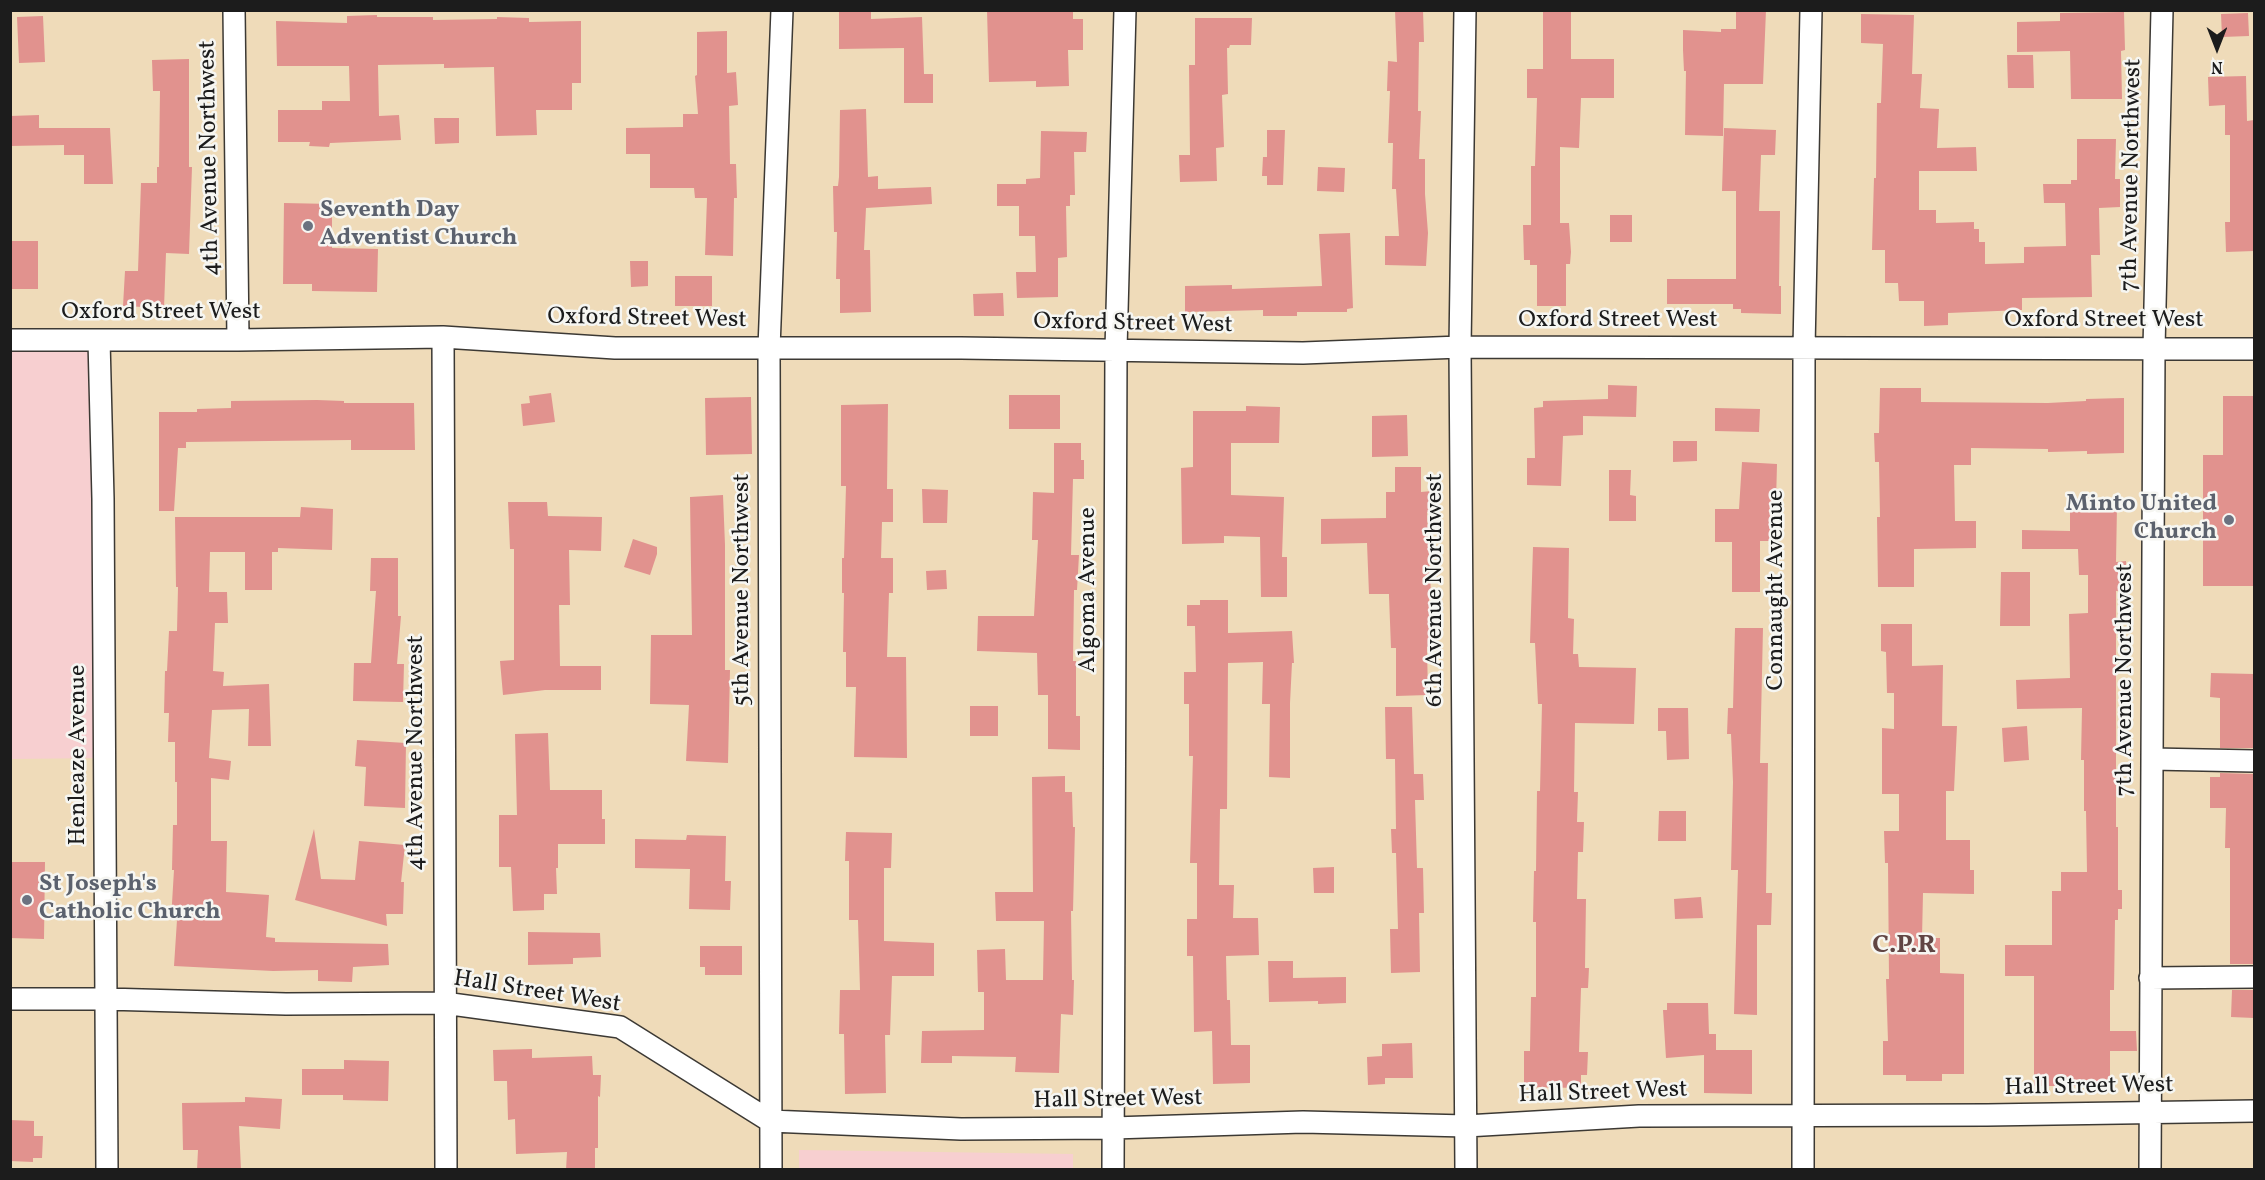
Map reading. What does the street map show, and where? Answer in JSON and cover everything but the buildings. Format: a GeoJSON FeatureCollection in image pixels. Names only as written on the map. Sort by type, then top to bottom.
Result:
{"type":"FeatureCollection","features":[{"type":"Feature","properties":{"kind":"street","name":"4th Avenue Northwest"},"geometry":{"type":"LineString","coordinates":[[234,10],[238,340]]}},
{"type":"Feature","properties":{"kind":"street","name":"5th Avenue Northwest"},"geometry":{"type":"LineString","coordinates":[[771,1170],[769,348],[782,10]]}},
{"type":"Feature","properties":{"kind":"street","name":"Algoma Avenue"},"geometry":{"type":"LineString","coordinates":[[1113,1170],[1116,349],[1125,10]]}},
{"type":"Feature","properties":{"kind":"street","name":"6th Avenue Northwest"},"geometry":{"type":"LineString","coordinates":[[1465,10],[1460,347],[1466,1170]]}},
{"type":"Feature","properties":{"kind":"street","name":"Connaught Avenue"},"geometry":{"type":"LineString","coordinates":[[1803,1170],[1804,348],[1811,10]]}},
{"type":"Feature","properties":{"kind":"street","name":"7th Avenue Northwest"},"geometry":{"type":"LineString","coordinates":[[2150,1170],[2154,348],[2162,10]]}},
{"type":"Feature","properties":{"kind":"street","name":"4th Avenue Northwest"},"geometry":{"type":"LineString","coordinates":[[443,337],[446,1170]]}},
{"type":"Feature","properties":{"kind":"street","name":"Oxford Street West"},"geometry":{"type":"LineString","coordinates":[[10,340],[443,337],[615,348],[1116,349],[1303,353],[1460,347],[2254,349]]}},
{"type":"Feature","properties":{"kind":"street","name":"Henleaze Avenue"},"geometry":{"type":"LineString","coordinates":[[99,340],[104,510],[107,1170]]}},
{"type":"Feature","properties":{"kind":"street"},"geometry":{"type":"LineString","coordinates":[[2152,759],[2254,761]]}},
{"type":"Feature","properties":{"kind":"street"},"geometry":{"type":"LineString","coordinates":[[2150,978],[2254,977]]}},
{"type":"Feature","properties":{"kind":"street","name":"Hall Street West"},"geometry":{"type":"LineString","coordinates":[[10,999],[286,1004],[444,1003],[620,1027],[770,1121],[962,1129],[1113,1128],[1304,1122],[1466,1126],[1640,1116],[2254,1111]]}},
{"type":"Feature","properties":{"kind":"shaded area"},"geometry":{"type":"Polygon","coordinates":[[[10,340],[99,340],[105,758],[11,759],[10,340]]]}},
{"type":"Feature","properties":{"kind":"shaded area"},"geometry":{"type":"Polygon","coordinates":[[[799,1150],[1073,1154],[1073,1169],[799,1169],[799,1150]]]}},
{"type":"Feature","properties":{"kind":"place","name":"Seventh Day Adventist Church"},"geometry":{"type":"Point","coordinates":[308,226]}},
{"type":"Feature","properties":{"kind":"place","name":"Minto United Church"},"geometry":{"type":"Point","coordinates":[2229,520]}},
{"type":"Feature","properties":{"kind":"place","name":"St Joseph's Catholic Church"},"geometry":{"type":"Point","coordinates":[27,900]}},
{"type":"Feature","properties":{"kind":"district","name":"C.P.R"},"geometry":{"type":"Point","coordinates":[1904,947]}}]}
